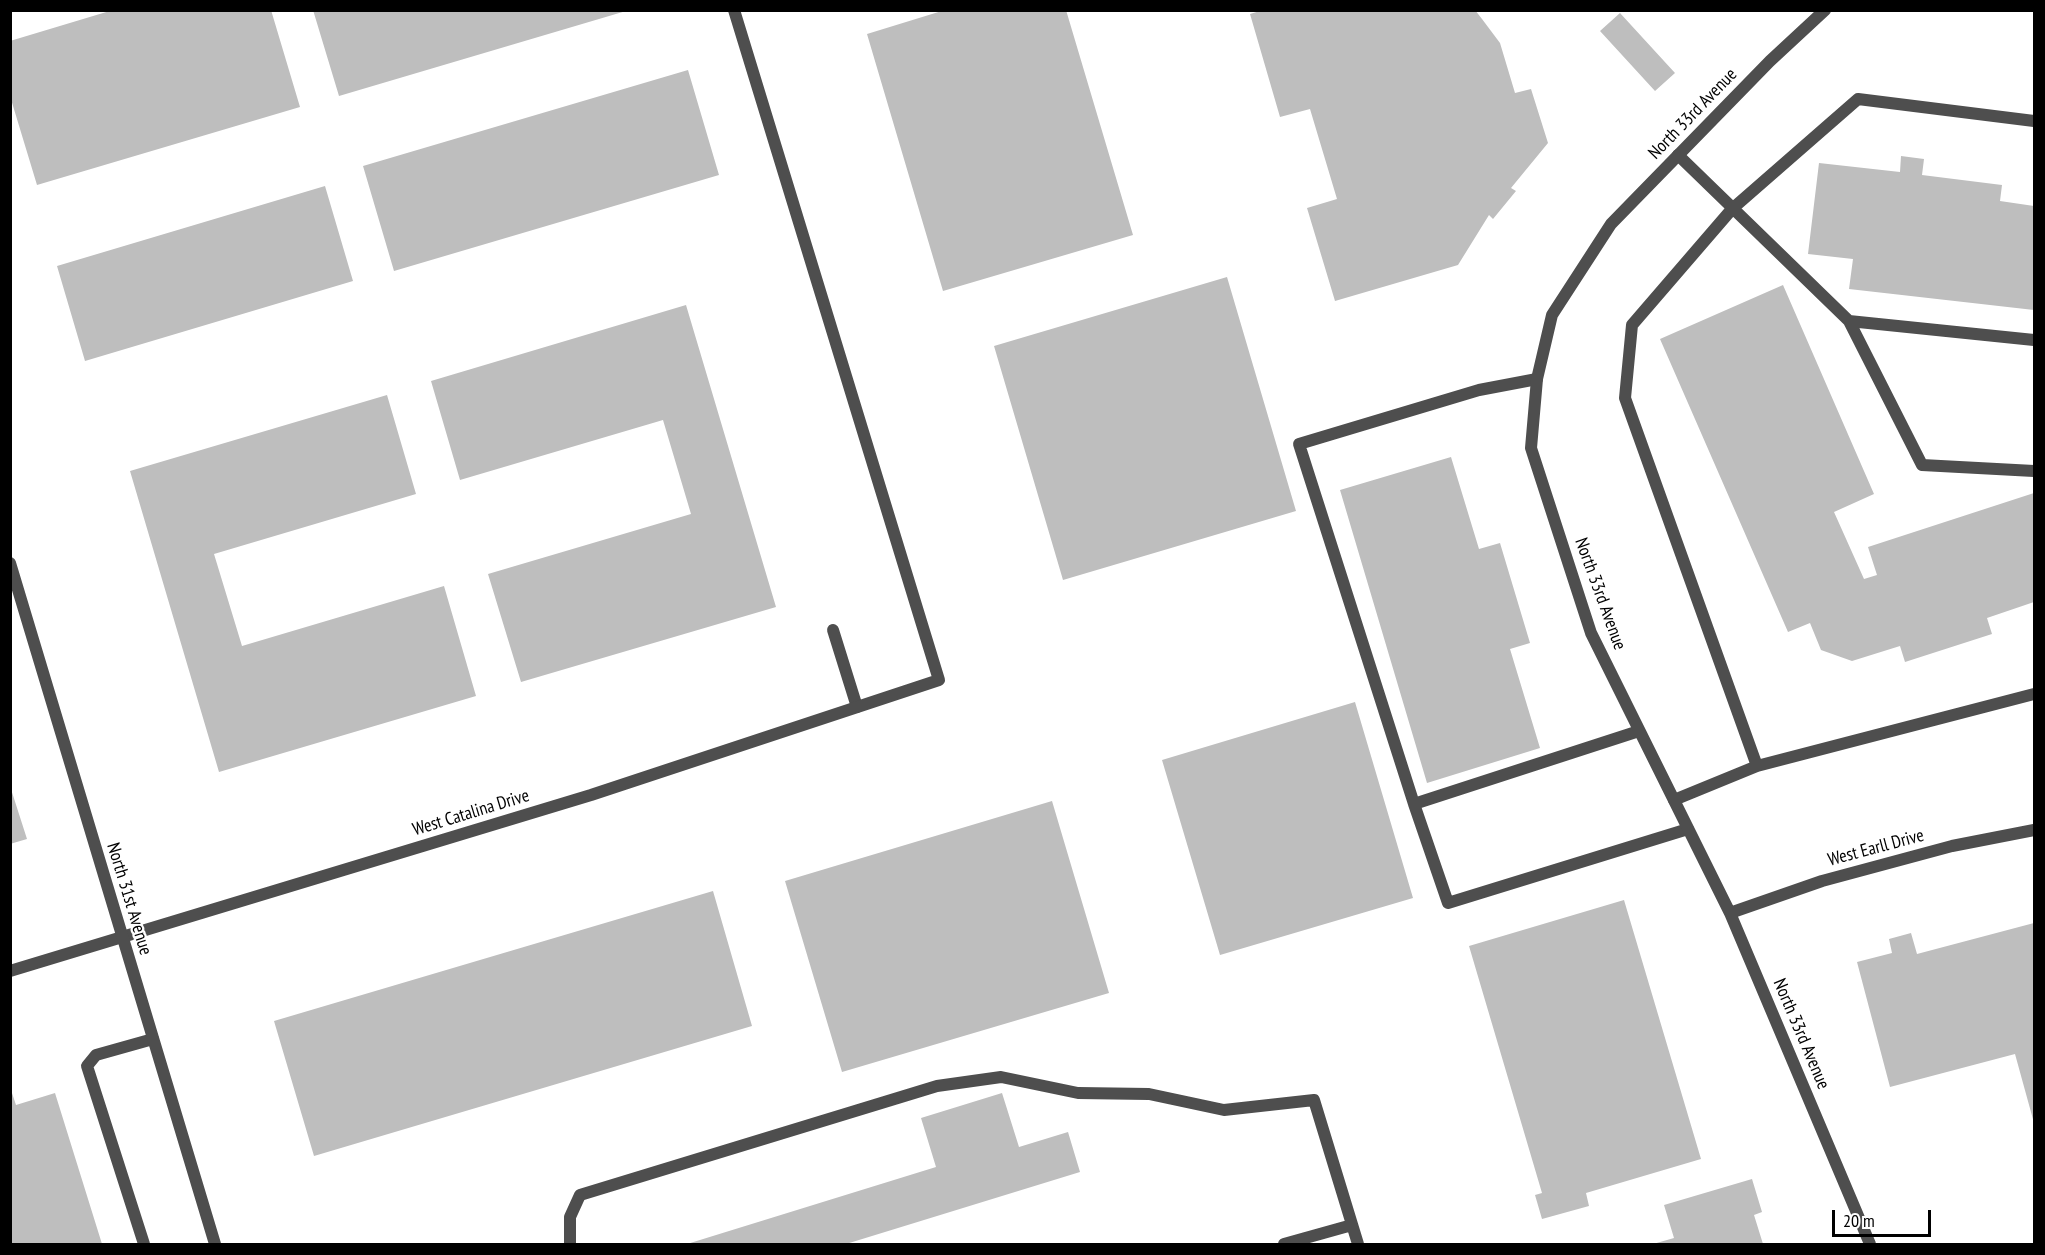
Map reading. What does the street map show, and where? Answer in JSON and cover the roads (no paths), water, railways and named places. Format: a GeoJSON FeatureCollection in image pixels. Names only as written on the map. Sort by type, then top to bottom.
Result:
{"type":"FeatureCollection","features":[{"type":"Feature","properties":{"kind":"street","name":"West Catalina Drive"},"geometry":{"type":"LineString","coordinates":[[10,970],[591,795],[939,680],[734,10]]}},
{"type":"Feature","properties":{"kind":"street","name":"North 33rd Avenue"},"geometry":{"type":"LineString","coordinates":[[1825,10],[1770,61],[1611,224],[1552,315],[1537,379],[1531,448],[1591,633],[1730,913],[1870,1245]]}},
{"type":"Feature","properties":{"kind":"street"},"geometry":{"type":"LineString","coordinates":[[1757,766],[1625,398],[1632,325],[1732,209],[1858,99],[2034,122]]}},
{"type":"Feature","properties":{"kind":"street"},"geometry":{"type":"LineString","coordinates":[[1678,155],[1849,321],[1922,465],[2034,471]]}},
{"type":"Feature","properties":{"kind":"street"},"geometry":{"type":"LineString","coordinates":[[1849,321],[2034,340]]}},
{"type":"Feature","properties":{"kind":"street"},"geometry":{"type":"LineString","coordinates":[[1537,379],[1479,390],[1299,444],[1414,804],[1448,903],[1688,829]]}},
{"type":"Feature","properties":{"kind":"street","name":"North 31st Avenue"},"geometry":{"type":"LineString","coordinates":[[10,563],[215,1245]]}},
{"type":"Feature","properties":{"kind":"street"},"geometry":{"type":"LineString","coordinates":[[833,630],[857,707]]}},
{"type":"Feature","properties":{"kind":"street"},"geometry":{"type":"LineString","coordinates":[[1674,800],[1757,766],[2034,694]]}},
{"type":"Feature","properties":{"kind":"street"},"geometry":{"type":"LineString","coordinates":[[1414,804],[1639,731]]}},
{"type":"Feature","properties":{"kind":"street","name":"West Earll Drive"},"geometry":{"type":"LineString","coordinates":[[1730,913],[1844,875],[1952,846],[2034,830]]}},
{"type":"Feature","properties":{"kind":"street"},"geometry":{"type":"LineString","coordinates":[[144,1245],[87,1066],[96,1055],[153,1039]]}},
{"type":"Feature","properties":{"kind":"street"},"geometry":{"type":"LineString","coordinates":[[570,1245],[570,1216],[580,1196],[937,1086],[1001,1077],[1078,1093],[1149,1094],[1224,1110],[1314,1100],[1358,1245]]}},
{"type":"Feature","properties":{"kind":"street"},"geometry":{"type":"LineString","coordinates":[[1284,1245],[1352,1225]]}}]}
